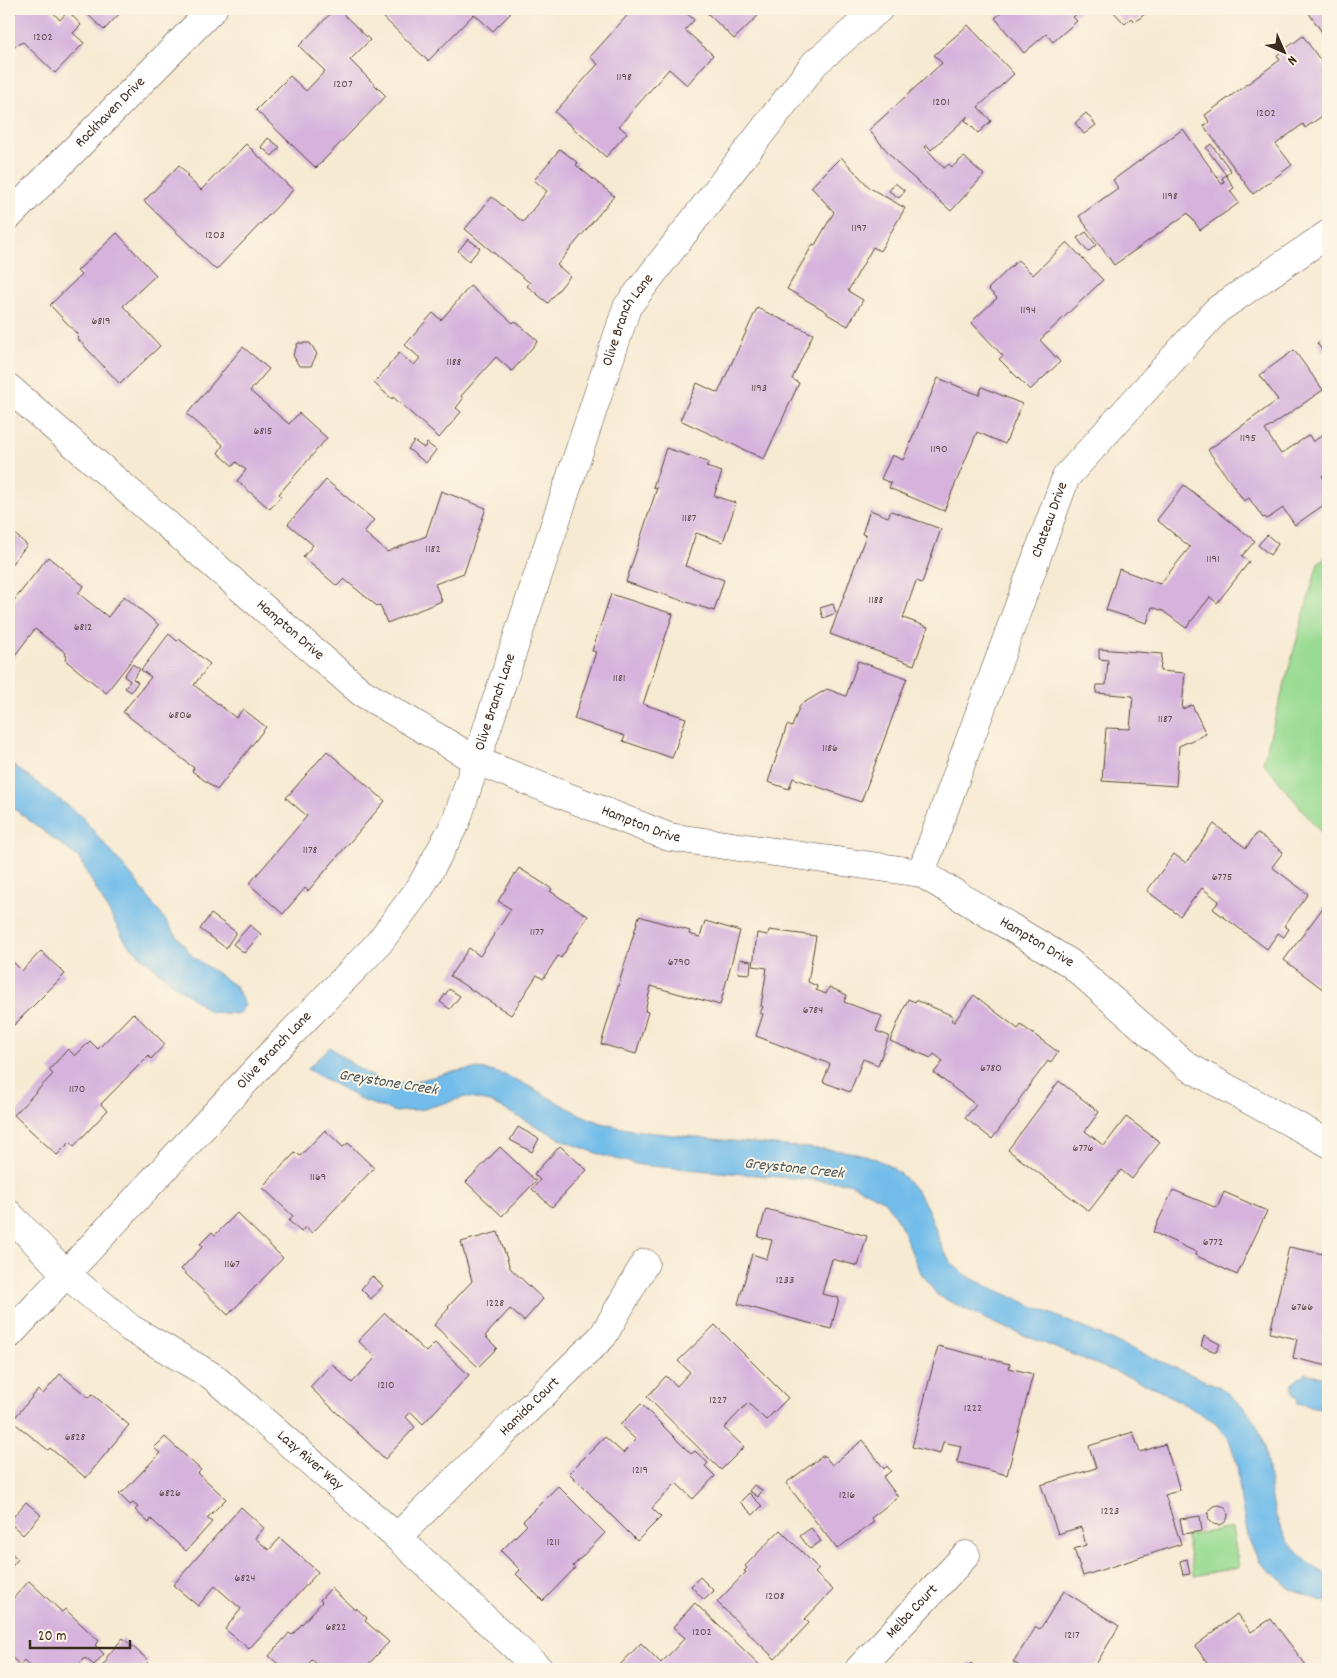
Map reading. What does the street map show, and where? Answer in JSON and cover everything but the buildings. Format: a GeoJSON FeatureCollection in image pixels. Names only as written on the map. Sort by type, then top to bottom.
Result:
{"type":"FeatureCollection","features":[{"type":"Feature","properties":{"kind":"street","name":"Rockhaven Drive"},"geometry":{"type":"LineString","coordinates":[[9,216],[213,9]]}},
{"type":"Feature","properties":{"kind":"street","name":"Olive Branch Lane"},"geometry":{"type":"LineString","coordinates":[[9,1335],[271,1054],[378,944],[420,888],[456,822],[627,307],[814,63],[879,9]]}},
{"type":"Feature","properties":{"kind":"street","name":"Chateau Drive"},"geometry":{"type":"LineString","coordinates":[[921,873],[1066,477],[1218,310],[1328,234]]}},
{"type":"Feature","properties":{"kind":"street","name":"Hampton Drive"},"geometry":{"type":"LineString","coordinates":[[9,388],[361,692],[477,761],[669,836],[921,873],[1070,963],[1187,1066],[1328,1143]]}},
{"type":"Feature","properties":{"kind":"street","name":"Lazy River Way"},"geometry":{"type":"LineString","coordinates":[[9,1214],[66,1274],[130,1328],[212,1376],[397,1537],[539,1669]]}},
{"type":"Feature","properties":{"kind":"street","name":"Hamida Court"},"geometry":{"type":"LineString","coordinates":[[397,1537],[603,1336],[644,1262]]}},
{"type":"Feature","properties":{"kind":"street","name":"Melba Court"},"geometry":{"type":"LineString","coordinates":[[859,1669],[966,1555]]}},
{"type":"Feature","properties":{"kind":"green space"},"geometry":{"type":"Polygon","coordinates":[[[1328,555],[1328,841],[1263,762],[1318,563],[1328,555]]]}},
{"type":"Feature","properties":{"kind":"green space"},"geometry":{"type":"Polygon","coordinates":[[[1232,1528],[1239,1567],[1194,1576],[1186,1536],[1232,1528]]]}},
{"type":"Feature","properties":{"kind":"water"},"geometry":{"type":"Polygon","coordinates":[[[9,762],[80,815],[136,881],[192,956],[235,986],[245,1005],[239,1014],[210,1012],[167,979],[126,942],[78,857],[9,805],[9,762]]]}},
{"type":"Feature","properties":{"kind":"water","name":"Greystone Creek"},"geometry":{"type":"Polygon","coordinates":[[[330,1047],[364,1072],[388,1082],[410,1082],[460,1071],[485,1070],[516,1080],[590,1119],[616,1127],[661,1134],[852,1152],[878,1160],[898,1172],[921,1197],[927,1207],[944,1252],[951,1262],[963,1273],[985,1285],[1220,1387],[1243,1407],[1257,1426],[1265,1449],[1271,1495],[1279,1524],[1286,1538],[1297,1552],[1315,1568],[1328,1574],[1328,1603],[1292,1590],[1261,1563],[1249,1541],[1241,1501],[1237,1464],[1229,1439],[1215,1422],[1156,1388],[996,1324],[937,1295],[919,1270],[900,1224],[885,1201],[849,1183],[640,1165],[604,1156],[567,1142],[490,1102],[465,1097],[424,1109],[396,1112],[364,1101],[307,1069],[330,1047]]]}},
{"type":"Feature","properties":{"kind":"water"},"geometry":{"type":"Polygon","coordinates":[[[1304,1373],[1328,1378],[1328,1410],[1297,1403],[1298,1398],[1294,1396],[1292,1385],[1300,1377],[1304,1377],[1304,1373]]]}}]}
